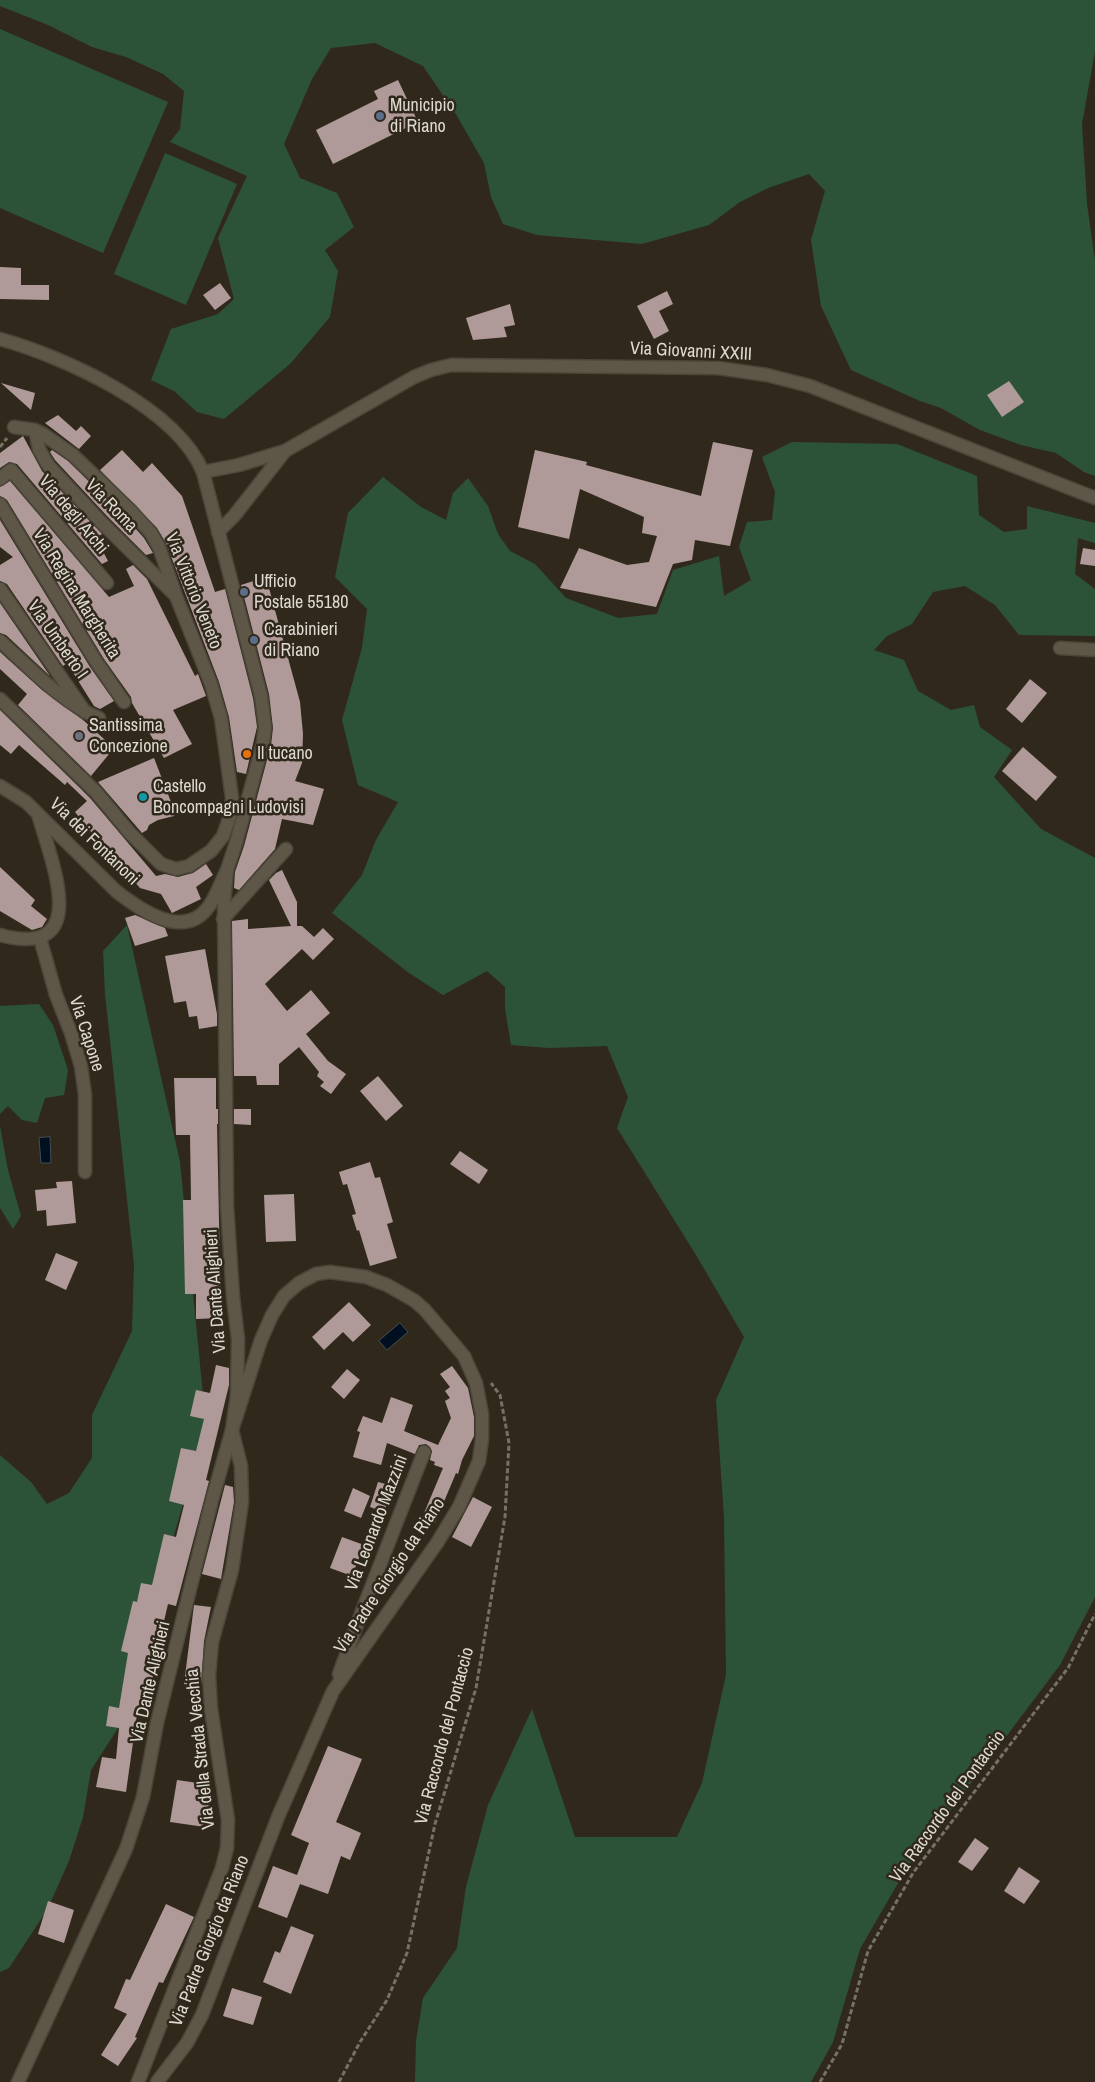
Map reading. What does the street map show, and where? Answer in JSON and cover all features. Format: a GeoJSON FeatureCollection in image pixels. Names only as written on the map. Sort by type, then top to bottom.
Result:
{"type":"FeatureCollection","features":[{"type":"Feature","properties":{"kind":"street","name":"Via Dante Alighieri"},"geometry":{"type":"LineString","coordinates":[[0,339],[63,361],[90,373],[121,392],[166,425],[193,452],[203,472],[261,696],[265,721],[263,743],[243,820],[227,870],[223,919],[227,1206],[238,1361],[237,1396],[232,1430],[212,1500],[158,1724],[143,1797],[131,1835],[119,1867],[18,2082]]}},
{"type":"Feature","properties":{"kind":"street","name":"Via Giovanni XXIII"},"geometry":{"type":"LineString","coordinates":[[203,472],[285,451],[414,377],[451,365],[718,368],[767,375],[810,386],[1095,498]]}},
{"type":"Feature","properties":{"kind":"street","name":"Via Vittorio Veneto"},"geometry":{"type":"LineString","coordinates":[[14,427],[35,430],[58,443],[83,464],[151,533],[162,552],[176,596],[206,668],[218,706],[227,752],[231,811]]}},
{"type":"Feature","properties":{"kind":"street","name":"Via Roma"},"geometry":{"type":"LineString","coordinates":[[35,430],[39,449],[48,465],[101,522],[176,596]]}},
{"type":"Feature","properties":{"kind":"street","name":"Via Giovanni XXIII"},"geometry":{"type":"LineString","coordinates":[[218,532],[234,516],[285,451]]}},
{"type":"Feature","properties":{"kind":"street","name":"Via degli Archi"},"geometry":{"type":"LineString","coordinates":[[0,478],[11,470],[106,583]]}},
{"type":"Feature","properties":{"kind":"street","name":"Via Regina Margherita"},"geometry":{"type":"LineString","coordinates":[[0,504],[97,662],[124,702]]}},
{"type":"Feature","properties":{"kind":"street","name":"Via Umberto I"},"geometry":{"type":"LineString","coordinates":[[0,589],[85,712]]}},
{"type":"Feature","properties":{"kind":"street"},"geometry":{"type":"LineString","coordinates":[[0,642],[46,683],[85,712],[99,718]]}},
{"type":"Feature","properties":{"kind":"street"},"geometry":{"type":"LineString","coordinates":[[1060,648],[1095,650]]}},
{"type":"Feature","properties":{"kind":"street"},"geometry":{"type":"LineString","coordinates":[[0,699],[96,792],[129,832],[164,866],[180,869],[198,861],[219,841],[226,830],[231,811],[243,820]]}},
{"type":"Feature","properties":{"kind":"street","name":"Via dei Fontanoni"},"geometry":{"type":"LineString","coordinates":[[0,786],[17,795],[36,811],[116,892],[161,919],[181,922],[200,916],[210,906],[227,870]]}},
{"type":"Feature","properties":{"kind":"street"},"geometry":{"type":"LineString","coordinates":[[0,935],[25,940],[40,938],[52,929],[57,919],[60,905],[55,875],[36,811]]}},
{"type":"Feature","properties":{"kind":"street"},"geometry":{"type":"LineString","coordinates":[[223,919],[286,849]]}},
{"type":"Feature","properties":{"kind":"street","name":"Via Capone"},"geometry":{"type":"LineString","coordinates":[[40,938],[56,995],[82,1066],[85,1095],[86,1172]]}},
{"type":"Feature","properties":{"kind":"street","name":"Via Padre Giorgio da Riano"},"geometry":{"type":"LineString","coordinates":[[156,2082],[183,2049],[202,2015],[278,1817],[333,1690],[437,1543],[459,1507],[476,1470],[482,1439],[482,1414],[479,1395],[469,1364],[461,1351],[425,1310],[397,1290],[366,1277],[330,1272],[316,1274],[291,1288],[275,1309],[261,1340],[232,1430]]}},
{"type":"Feature","properties":{"kind":"street","name":"Via della Strada Vecchia"},"geometry":{"type":"LineString","coordinates":[[138,2082],[222,1868],[227,1848],[227,1810],[211,1709],[209,1675],[212,1642],[232,1570],[242,1502],[240,1466],[232,1430]]}},
{"type":"Feature","properties":{"kind":"street","name":"Via Leonardo Mazzini"},"geometry":{"type":"LineString","coordinates":[[333,1690],[424,1452]]}},
{"type":"Feature","properties":{"kind":"path","name":"Via Raccordo del Pontaccio"},"geometry":{"type":"LineString","coordinates":[[339,2082],[360,2042],[387,2000],[407,1953],[435,1824],[476,1688],[496,1578],[505,1517],[508,1443],[500,1394],[482,1373],[469,1364]]}},
{"type":"Feature","properties":{"kind":"path","name":"Via Raccordo del Pontaccio"},"geometry":{"type":"LineString","coordinates":[[820,2082],[842,2044],[868,1951],[913,1873],[1068,1668],[1095,1614]]}},
{"type":"Feature","properties":{"kind":"green space"},"geometry":{"type":"Polygon","coordinates":[[[0,0],[1095,0],[1095,51],[1082,124],[1087,204],[1095,261],[1095,476],[1084,472],[1056,453],[1021,445],[980,430],[941,408],[920,401],[851,370],[821,306],[811,240],[825,191],[809,174],[768,188],[740,202],[709,225],[642,244],[537,235],[503,224],[491,197],[484,163],[457,116],[423,66],[375,43],[331,48],[312,79],[284,144],[300,178],[337,193],[354,227],[325,250],[338,271],[330,317],[290,364],[224,419],[197,412],[174,391],[151,380],[171,329],[218,314],[234,299],[218,238],[247,176],[170,142],[180,129],[184,91],[163,74],[126,57],[92,47],[48,25],[0,6],[0,0]]]}},
{"type":"Feature","properties":{"kind":"green space"},"geometry":{"type":"Polygon","coordinates":[[[0,29],[168,102],[103,253],[0,208],[0,29]]]}},
{"type":"Feature","properties":{"kind":"green space"},"geometry":{"type":"Polygon","coordinates":[[[165,153],[237,184],[186,305],[114,274],[165,153]]]}},
{"type":"Feature","properties":{"kind":"green space"},"geometry":{"type":"Polygon","coordinates":[[[792,442],[897,444],[977,476],[979,515],[1004,532],[1027,529],[1027,506],[1095,523],[1095,543],[1078,538],[1075,574],[1095,589],[1095,636],[1019,635],[995,605],[965,586],[933,592],[912,624],[887,636],[874,650],[904,660],[918,691],[951,710],[974,705],[980,727],[1012,750],[994,777],[1041,829],[1095,858],[1095,1597],[1060,1665],[905,1871],[860,1949],[833,2042],[811,2082],[415,2082],[416,2041],[423,1998],[457,1948],[466,1887],[488,1805],[532,1709],[575,1837],[677,1837],[702,1783],[726,1675],[724,1517],[716,1400],[744,1337],[696,1255],[617,1128],[628,1097],[607,1046],[549,1048],[511,1045],[505,1008],[505,987],[487,971],[443,995],[409,973],[332,913],[362,875],[376,840],[398,802],[358,785],[342,720],[362,648],[367,609],[335,577],[348,513],[383,477],[421,507],[446,520],[453,493],[468,478],[488,506],[498,534],[510,551],[535,564],[566,598],[618,618],[657,614],[673,570],[719,556],[724,596],[751,580],[739,547],[747,522],[772,520],[775,492],[762,457],[792,442]]]}},
{"type":"Feature","properties":{"kind":"green space"},"geometry":{"type":"Polygon","coordinates":[[[127,925],[180,1162],[206,1425],[134,1673],[122,1722],[91,1770],[83,1817],[69,1861],[47,1910],[9,1968],[0,1972],[0,1455],[31,1482],[47,1504],[69,1493],[92,1458],[92,1415],[132,1331],[134,1265],[105,994],[103,951],[127,925]]]}},
{"type":"Feature","properties":{"kind":"green space"},"geometry":{"type":"Polygon","coordinates":[[[39,1004],[53,1025],[68,1070],[64,1095],[45,1098],[37,1123],[22,1120],[8,1106],[0,1114],[0,1006],[39,1004]]]}},
{"type":"Feature","properties":{"kind":"green space"},"geometry":{"type":"Polygon","coordinates":[[[0,1126],[8,1170],[21,1216],[13,1229],[0,1208],[0,1126]]]}},
{"type":"Feature","properties":{"kind":"water"},"geometry":{"type":"Polygon","coordinates":[[[50,1137],[51,1163],[41,1163],[39,1138],[50,1137]]]}},
{"type":"Feature","properties":{"kind":"water"},"geometry":{"type":"Polygon","coordinates":[[[400,1323],[408,1332],[387,1350],[379,1341],[400,1323]]]}},
{"type":"Feature","properties":{"kind":"building","name":"Municipio di Riano"},"geometry":{"type":"Polygon","coordinates":[[[398,80],[418,122],[333,164],[316,130],[378,99],[374,91],[398,80]]]}},
{"type":"Feature","properties":{"kind":"building"},"geometry":{"type":"Polygon","coordinates":[[[0,267],[21,268],[21,285],[49,285],[49,300],[0,299],[0,267]]]}},
{"type":"Feature","properties":{"kind":"building"},"geometry":{"type":"Polygon","coordinates":[[[220,283],[231,298],[215,310],[203,295],[220,283]]]}},
{"type":"Feature","properties":{"kind":"building"},"geometry":{"type":"Polygon","coordinates":[[[667,291],[673,304],[659,311],[669,331],[654,339],[637,306],[667,291]]]}},
{"type":"Feature","properties":{"kind":"building"},"geometry":{"type":"Polygon","coordinates":[[[510,304],[515,325],[504,327],[507,337],[473,340],[466,318],[510,304]]]}},
{"type":"Feature","properties":{"kind":"building"},"geometry":{"type":"Polygon","coordinates":[[[1009,381],[1024,402],[1002,417],[987,395],[1009,381]]]}},
{"type":"Feature","properties":{"kind":"building"},"geometry":{"type":"Polygon","coordinates":[[[1,383],[35,393],[31,410],[1,383]]]}},
{"type":"Feature","properties":{"kind":"building"},"geometry":{"type":"Polygon","coordinates":[[[58,415],[76,431],[81,426],[91,436],[79,449],[45,423],[58,415]]]}},
{"type":"Feature","properties":{"kind":"building"},"geometry":{"type":"Polygon","coordinates":[[[23,436],[42,471],[102,534],[96,538],[108,561],[102,564],[17,464],[9,462],[0,468],[0,453],[23,436]]]}},
{"type":"Feature","properties":{"kind":"building"},"geometry":{"type":"Polygon","coordinates":[[[713,442],[753,450],[730,546],[695,540],[692,560],[673,564],[656,607],[560,588],[579,548],[627,565],[649,562],[657,536],[642,533],[644,517],[580,489],[569,539],[518,527],[535,450],[587,462],[586,465],[701,496],[713,442]]]}},
{"type":"Feature","properties":{"kind":"building"},"geometry":{"type":"Polygon","coordinates":[[[52,450],[68,461],[126,518],[144,538],[153,553],[146,555],[107,516],[55,460],[50,452],[52,450]]]}},
{"type":"Feature","properties":{"kind":"building"},"geometry":{"type":"Polygon","coordinates":[[[122,450],[143,472],[152,463],[182,496],[215,592],[225,589],[253,698],[257,727],[246,774],[237,772],[229,717],[219,682],[166,543],[157,528],[100,470],[122,450]]]}},
{"type":"Feature","properties":{"kind":"building"},"geometry":{"type":"Polygon","coordinates":[[[10,481],[109,597],[134,586],[126,569],[133,565],[147,579],[195,676],[198,674],[206,696],[173,710],[192,744],[164,758],[132,703],[131,697],[104,659],[7,500],[0,496],[0,487],[10,481]]]}},
{"type":"Feature","properties":{"kind":"building"},"geometry":{"type":"Polygon","coordinates":[[[0,520],[90,667],[114,701],[100,709],[94,706],[67,663],[63,666],[7,584],[0,581],[0,565],[13,557],[0,547],[0,520]]]}},
{"type":"Feature","properties":{"kind":"building"},"geometry":{"type":"Polygon","coordinates":[[[1083,548],[1095,550],[1095,566],[1080,564],[1083,548]]]}},
{"type":"Feature","properties":{"kind":"building"},"geometry":{"type":"Polygon","coordinates":[[[266,577],[300,702],[303,734],[302,763],[295,781],[324,789],[313,825],[282,819],[275,849],[239,890],[234,888],[235,872],[244,846],[271,745],[273,728],[269,694],[241,585],[266,577]]]}},
{"type":"Feature","properties":{"kind":"building"},"geometry":{"type":"Polygon","coordinates":[[[0,603],[50,676],[6,635],[0,633],[0,603]]]}},
{"type":"Feature","properties":{"kind":"building"},"geometry":{"type":"Polygon","coordinates":[[[0,652],[42,690],[83,720],[114,748],[91,776],[18,705],[27,694],[0,669],[0,652]]]}},
{"type":"Feature","properties":{"kind":"building"},"geometry":{"type":"Polygon","coordinates":[[[1030,679],[1047,693],[1022,723],[1006,709],[1030,679]]]}},
{"type":"Feature","properties":{"kind":"building"},"geometry":{"type":"Polygon","coordinates":[[[0,710],[90,798],[156,876],[165,874],[178,877],[193,873],[206,864],[213,875],[196,887],[201,899],[172,913],[161,894],[140,888],[128,874],[126,877],[119,868],[116,869],[106,857],[109,854],[75,812],[87,801],[67,782],[65,785],[19,745],[11,754],[0,745],[0,710]]]}},
{"type":"Feature","properties":{"kind":"building"},"geometry":{"type":"Polygon","coordinates":[[[1023,747],[1057,777],[1036,801],[1002,771],[1023,747]]]}},
{"type":"Feature","properties":{"kind":"building","name":"Castello Boncompagni Ludovisi"},"geometry":{"type":"Polygon","coordinates":[[[154,758],[171,802],[179,808],[174,816],[158,820],[149,825],[147,830],[142,833],[98,782],[154,758]]]}},
{"type":"Feature","properties":{"kind":"building"},"geometry":{"type":"Polygon","coordinates":[[[0,867],[35,900],[31,906],[47,919],[42,927],[32,930],[0,911],[0,867]]]}},
{"type":"Feature","properties":{"kind":"building"},"geometry":{"type":"Polygon","coordinates":[[[282,870],[297,902],[297,926],[302,926],[314,937],[323,928],[334,939],[313,960],[302,949],[265,984],[287,1011],[311,990],[330,1013],[306,1034],[328,1061],[346,1074],[331,1094],[320,1086],[324,1082],[317,1076],[319,1072],[299,1047],[279,1064],[279,1085],[257,1085],[256,1076],[234,1076],[232,921],[248,919],[248,929],[291,926],[269,880],[282,870]]]}},
{"type":"Feature","properties":{"kind":"building"},"geometry":{"type":"Polygon","coordinates":[[[135,915],[165,928],[168,936],[135,946],[125,918],[135,915]]]}},
{"type":"Feature","properties":{"kind":"building"},"geometry":{"type":"Polygon","coordinates":[[[205,949],[217,1014],[217,1026],[199,1029],[197,1016],[189,1017],[186,1001],[174,1003],[165,956],[205,949]]]}},
{"type":"Feature","properties":{"kind":"building"},"geometry":{"type":"Polygon","coordinates":[[[378,1076],[403,1106],[386,1121],[360,1091],[378,1076]]]}},
{"type":"Feature","properties":{"kind":"building"},"geometry":{"type":"Polygon","coordinates":[[[174,1078],[216,1078],[221,1318],[196,1319],[196,1294],[185,1294],[183,1200],[191,1200],[190,1135],[176,1135],[174,1078]]]}},
{"type":"Feature","properties":{"kind":"building"},"geometry":{"type":"Polygon","coordinates":[[[234,1109],[251,1109],[251,1125],[234,1124],[234,1109]]]}},
{"type":"Feature","properties":{"kind":"building"},"geometry":{"type":"Polygon","coordinates":[[[460,1151],[488,1170],[479,1184],[450,1164],[460,1151]]]}},
{"type":"Feature","properties":{"kind":"building"},"geometry":{"type":"Polygon","coordinates":[[[370,1162],[375,1178],[380,1177],[393,1222],[387,1224],[397,1258],[370,1266],[359,1230],[357,1231],[352,1215],[356,1214],[347,1184],[343,1185],[339,1172],[370,1162]]]}},
{"type":"Feature","properties":{"kind":"building"},"geometry":{"type":"Polygon","coordinates":[[[72,1181],[76,1223],[47,1226],[46,1210],[37,1211],[35,1190],[57,1188],[56,1182],[72,1181]]]}},
{"type":"Feature","properties":{"kind":"building"},"geometry":{"type":"Polygon","coordinates":[[[294,1194],[296,1241],[266,1242],[264,1195],[294,1194]]]}},
{"type":"Feature","properties":{"kind":"building"},"geometry":{"type":"Polygon","coordinates":[[[56,1253],[78,1262],[66,1290],[45,1280],[56,1253]]]}},
{"type":"Feature","properties":{"kind":"building"},"geometry":{"type":"Polygon","coordinates":[[[349,1302],[371,1325],[353,1342],[343,1332],[324,1350],[312,1337],[349,1302]]]}},
{"type":"Feature","properties":{"kind":"building"},"geometry":{"type":"Polygon","coordinates":[[[216,1365],[229,1368],[229,1385],[206,1480],[209,1481],[176,1606],[168,1604],[152,1672],[154,1672],[147,1709],[138,1707],[126,1792],[96,1787],[102,1757],[116,1759],[119,1728],[106,1726],[109,1706],[119,1708],[128,1653],[121,1651],[133,1601],[137,1602],[141,1583],[152,1585],[164,1534],[176,1537],[184,1505],[169,1501],[181,1448],[196,1451],[204,1419],[190,1416],[196,1390],[210,1393],[216,1365]]]}},
{"type":"Feature","properties":{"kind":"building"},"geometry":{"type":"Polygon","coordinates":[[[452,1366],[468,1388],[474,1417],[474,1436],[435,1523],[422,1518],[443,1468],[434,1465],[435,1462],[430,1460],[432,1451],[430,1447],[426,1444],[419,1445],[415,1454],[387,1443],[381,1465],[353,1457],[360,1432],[357,1431],[363,1416],[382,1423],[391,1397],[413,1405],[404,1431],[438,1445],[451,1418],[445,1401],[450,1398],[445,1391],[450,1387],[440,1374],[452,1366]]]}},
{"type":"Feature","properties":{"kind":"building"},"geometry":{"type":"Polygon","coordinates":[[[347,1369],[360,1380],[344,1399],[331,1387],[347,1369]]]}},
{"type":"Feature","properties":{"kind":"building"},"geometry":{"type":"Polygon","coordinates":[[[378,1482],[393,1486],[384,1512],[370,1507],[378,1482]]]}},
{"type":"Feature","properties":{"kind":"building"},"geometry":{"type":"Polygon","coordinates":[[[225,1485],[233,1487],[234,1502],[221,1579],[202,1574],[225,1485]]]}},
{"type":"Feature","properties":{"kind":"building"},"geometry":{"type":"Polygon","coordinates":[[[353,1488],[370,1496],[361,1518],[344,1511],[353,1488]]]}},
{"type":"Feature","properties":{"kind":"building"},"geometry":{"type":"Polygon","coordinates":[[[473,1497],[492,1507],[471,1547],[452,1537],[473,1497]]]}},
{"type":"Feature","properties":{"kind":"building"},"geometry":{"type":"Polygon","coordinates":[[[342,1537],[364,1545],[352,1576],[330,1568],[342,1537]]]}},
{"type":"Feature","properties":{"kind":"building"},"geometry":{"type":"Polygon","coordinates":[[[194,1605],[211,1607],[204,1641],[201,1686],[184,1684],[194,1605]]]}},
{"type":"Feature","properties":{"kind":"building"},"geometry":{"type":"Polygon","coordinates":[[[328,1746],[362,1759],[336,1822],[361,1833],[350,1860],[341,1856],[328,1894],[300,1884],[287,1918],[258,1907],[273,1866],[297,1875],[309,1843],[291,1835],[328,1746]]]}},
{"type":"Feature","properties":{"kind":"building"},"geometry":{"type":"Polygon","coordinates":[[[177,1780],[212,1785],[205,1827],[170,1822],[177,1780]]]}},
{"type":"Feature","properties":{"kind":"building"},"geometry":{"type":"Polygon","coordinates":[[[975,1838],[989,1848],[972,1871],[958,1862],[975,1838]]]}},
{"type":"Feature","properties":{"kind":"building"},"geometry":{"type":"Polygon","coordinates":[[[1019,1867],[1040,1881],[1024,1904],[1004,1891],[1019,1867]]]}},
{"type":"Feature","properties":{"kind":"building"},"geometry":{"type":"Polygon","coordinates":[[[48,1901],[74,1910],[64,1943],[38,1934],[48,1901]]]}},
{"type":"Feature","properties":{"kind":"building"},"geometry":{"type":"Polygon","coordinates":[[[166,1904],[194,1917],[163,1983],[159,1982],[135,2037],[137,2038],[118,2066],[101,2055],[127,2014],[114,2008],[126,1979],[130,1980],[166,1904]]]}},
{"type":"Feature","properties":{"kind":"building"},"geometry":{"type":"Polygon","coordinates":[[[291,1926],[314,1935],[291,1994],[263,1982],[275,1951],[280,1953],[291,1926]]]}},
{"type":"Feature","properties":{"kind":"building"},"geometry":{"type":"Polygon","coordinates":[[[232,1988],[262,1997],[253,2025],[223,2016],[232,1988]]]}},
{"type":"Feature","properties":{"kind":"place","name":"Municipio di Riano"},"geometry":{"type":"Point","coordinates":[380,116]}},
{"type":"Feature","properties":{"kind":"place","name":"Ufficio Postale 55180"},"geometry":{"type":"Point","coordinates":[244,592]}},
{"type":"Feature","properties":{"kind":"place","name":"Carabinieri di Riano"},"geometry":{"type":"Point","coordinates":[254,640]}},
{"type":"Feature","properties":{"kind":"place","name":"Santissima Concezione"},"geometry":{"type":"Point","coordinates":[79,736]}},
{"type":"Feature","properties":{"kind":"place","name":"Il tucano"},"geometry":{"type":"Point","coordinates":[247,754]}},
{"type":"Feature","properties":{"kind":"place","name":"Castello Boncompagni Ludovisi"},"geometry":{"type":"Point","coordinates":[143,797]}}]}
